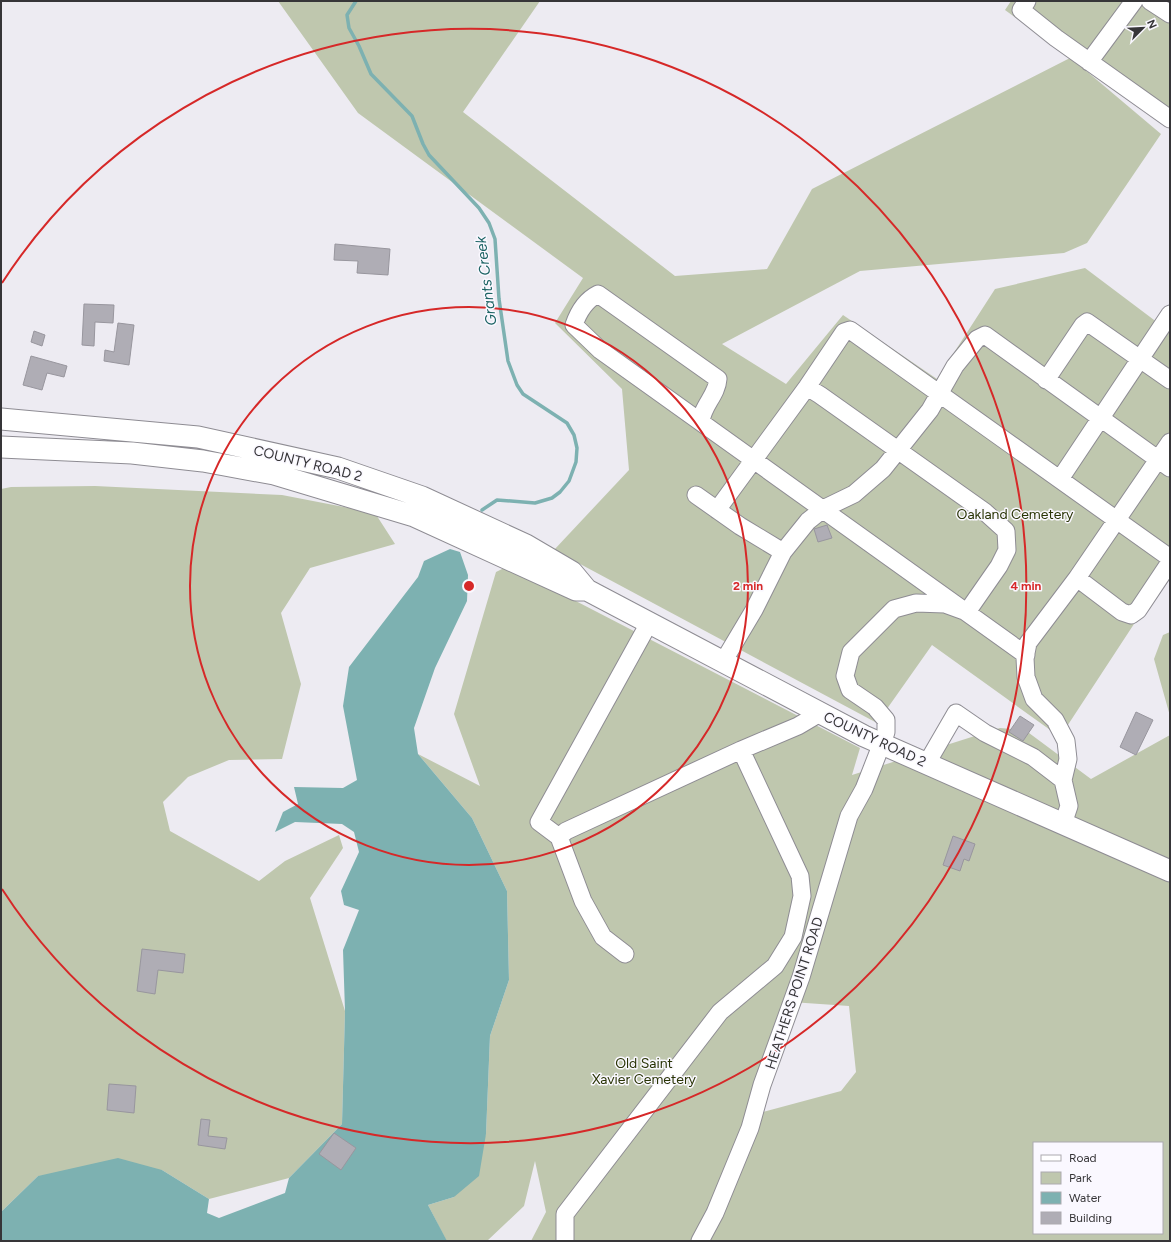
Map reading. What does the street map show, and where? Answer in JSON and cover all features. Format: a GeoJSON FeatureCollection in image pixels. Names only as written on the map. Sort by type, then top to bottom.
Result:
{"type":"FeatureCollection","features":[{"type":"Feature","properties":{"kind":"main road"},"geometry":{"type":"LineString","coordinates":[[10,420],[11,448]]}},
{"type":"Feature","properties":{"kind":"main road","name":"COUNTY ROAD 2"},"geometry":{"type":"LineString","coordinates":[[10,420],[198,436],[338,468],[422,497],[526,545],[572,572],[587,590],[820,713],[882,743],[1170,871]]}},
{"type":"Feature","properties":{"kind":"main road","name":"COUNTY ROAD 2"},"geometry":{"type":"LineString","coordinates":[[11,448],[132,453],[203,461],[274,474],[414,516],[576,590],[587,590]]}},
{"type":"Feature","properties":{"kind":"street"},"geometry":{"type":"LineString","coordinates":[[1027,1],[1021,10],[1089,62],[1170,119]]}},
{"type":"Feature","properties":{"kind":"street"},"geometry":{"type":"LineString","coordinates":[[1089,62],[1134,1]]}},
{"type":"Feature","properties":{"kind":"street"},"geometry":{"type":"LineString","coordinates":[[1150,1],[1170,14]]}},
{"type":"Feature","properties":{"kind":"street"},"geometry":{"type":"LineString","coordinates":[[701,422],[702,414],[717,389],[718,379],[598,294],[590,298],[577,317],[574,325],[600,350],[1026,655]]}},
{"type":"Feature","properties":{"kind":"street"},"geometry":{"type":"LineString","coordinates":[[1060,479],[1170,314]]}},
{"type":"Feature","properties":{"kind":"street"},"geometry":{"type":"LineString","coordinates":[[1046,380],[1083,325],[1087,322],[1170,380]]}},
{"type":"Feature","properties":{"kind":"street"},"geometry":{"type":"LineString","coordinates":[[717,510],[807,388],[844,332],[850,330],[940,392],[1170,558]]}},
{"type":"Feature","properties":{"kind":"street"},"geometry":{"type":"LineString","coordinates":[[723,662],[754,610],[783,552],[808,521],[823,509],[854,494],[883,469],[899,451],[930,410],[955,366],[977,339],[985,335],[1164,464]]}},
{"type":"Feature","properties":{"kind":"street"},"geometry":{"type":"LineString","coordinates":[[807,388],[820,395],[985,512],[1006,531],[1007,550],[999,566],[967,612]]}},
{"type":"Feature","properties":{"kind":"street"},"geometry":{"type":"LineString","coordinates":[[1063,824],[1069,806],[1063,780],[1068,758],[1066,741],[1055,720],[1034,699],[1026,677],[1026,655],[1028,643],[1077,578],[1116,520],[1164,464],[1170,442]]}},
{"type":"Feature","properties":{"kind":"street"},"geometry":{"type":"LineString","coordinates":[[696,495],[783,552]]}},
{"type":"Feature","properties":{"kind":"street"},"geometry":{"type":"LineString","coordinates":[[1077,578],[1122,612],[1130,615],[1138,610],[1170,562]]}},
{"type":"Feature","properties":{"kind":"street","name":"HEATHERS POINT ROAD"},"geometry":{"type":"LineString","coordinates":[[700,1241],[714,1213],[750,1128],[762,1085],[801,977],[849,816],[864,789],[886,732],[886,720],[875,707],[850,690],[845,676],[851,652],[894,610],[916,602],[945,604],[967,612]]}},
{"type":"Feature","properties":{"kind":"street"},"geometry":{"type":"LineString","coordinates":[[625,954],[603,937],[583,901],[559,837],[539,822],[649,623]]}},
{"type":"Feature","properties":{"kind":"street"},"geometry":{"type":"LineString","coordinates":[[559,837],[566,831],[741,750],[798,726],[820,713]]}},
{"type":"Feature","properties":{"kind":"street"},"geometry":{"type":"LineString","coordinates":[[927,763],[956,713],[986,733],[1033,757],[1063,780]]}},
{"type":"Feature","properties":{"kind":"street"},"geometry":{"type":"LineString","coordinates":[[565,1241],[565,1214],[720,1012],[775,966],[793,937],[802,896],[800,876],[741,750]]}},
{"type":"Feature","properties":{"kind":"green space","name":"Oakland Cemetery"},"geometry":{"type":"Polygon","coordinates":[[[278,1],[540,1],[463,112],[675,276],[767,269],[812,189],[1070,58],[1005,10],[1011,1],[1170,1],[1170,129],[1084,69],[1161,134],[1087,243],[1064,253],[860,271],[722,344],[786,384],[843,315],[937,379],[995,289],[1085,268],[1170,332],[1170,569],[1060,737],[932,645],[877,723],[554,550],[629,470],[622,389],[555,323],[583,278],[358,113],[278,1]]]}},
{"type":"Feature","properties":{"kind":"green space"},"geometry":{"type":"Polygon","coordinates":[[[95,486],[282,495],[375,513],[395,544],[310,568],[281,613],[301,684],[282,759],[229,760],[188,777],[163,802],[170,831],[259,881],[285,861],[339,835],[343,848],[310,898],[345,1011],[342,1124],[289,1178],[209,1199],[162,1170],[38,1176],[1,1212],[1,489],[11,487],[95,486]]]}},
{"type":"Feature","properties":{"kind":"green space","name":"Old Saint Xavier Cemetery"},"geometry":{"type":"Polygon","coordinates":[[[508,566],[860,748],[852,775],[1000,728],[1025,730],[1091,779],[1170,735],[1170,1241],[531,1241],[546,1212],[535,1161],[524,1206],[487,1241],[446,1240],[428,1205],[454,1197],[486,1134],[490,1036],[509,980],[507,891],[472,818],[418,754],[480,786],[454,714],[496,572],[508,566]],[[791,1002],[748,1116],[841,1091],[856,1072],[849,1006],[791,1002]]]}},
{"type":"Feature","properties":{"kind":"green space"},"geometry":{"type":"Polygon","coordinates":[[[1170,632],[1170,716],[1154,659],[1163,635],[1170,632]]]}},
{"type":"Feature","properties":{"kind":"water"},"geometry":{"type":"Polygon","coordinates":[[[450,549],[460,552],[468,575],[467,601],[435,668],[414,728],[418,754],[472,818],[507,891],[509,980],[490,1036],[486,1134],[479,1176],[454,1197],[428,1205],[447,1241],[1,1241],[1,1212],[38,1176],[118,1158],[162,1170],[209,1199],[207,1213],[219,1218],[285,1193],[289,1178],[342,1124],[345,1011],[343,950],[359,910],[344,905],[341,891],[359,852],[354,832],[342,824],[295,822],[275,832],[283,812],[298,804],[294,787],[343,788],[357,780],[343,706],[349,667],[418,577],[424,561],[450,549]]]}},
{"type":"Feature","properties":{"kind":"building"},"geometry":{"type":"Polygon","coordinates":[[[335,244],[390,249],[388,275],[357,273],[358,261],[334,260],[335,244]]]}},
{"type":"Feature","properties":{"kind":"building"},"geometry":{"type":"Polygon","coordinates":[[[84,304],[114,305],[113,323],[95,322],[94,346],[82,345],[84,304]]]}},
{"type":"Feature","properties":{"kind":"building"},"geometry":{"type":"Polygon","coordinates":[[[118,323],[134,325],[129,365],[104,361],[105,350],[114,352],[118,323]]]}},
{"type":"Feature","properties":{"kind":"building"},"geometry":{"type":"Polygon","coordinates":[[[34,331],[45,335],[42,346],[31,342],[34,331]]]}},
{"type":"Feature","properties":{"kind":"building"},"geometry":{"type":"Polygon","coordinates":[[[31,356],[67,366],[64,377],[47,373],[42,390],[23,385],[31,356]]]}},
{"type":"Feature","properties":{"kind":"building"},"geometry":{"type":"Polygon","coordinates":[[[827,525],[832,538],[818,542],[814,529],[827,525]]]}},
{"type":"Feature","properties":{"kind":"building"},"geometry":{"type":"Polygon","coordinates":[[[1136,712],[1153,720],[1136,755],[1120,747],[1136,712]]]}},
{"type":"Feature","properties":{"kind":"building"},"geometry":{"type":"Polygon","coordinates":[[[1020,716],[1034,725],[1023,741],[1009,732],[1020,716]]]}},
{"type":"Feature","properties":{"kind":"building"},"geometry":{"type":"Polygon","coordinates":[[[953,836],[975,844],[969,861],[964,859],[960,871],[943,865],[953,836]]]}},
{"type":"Feature","properties":{"kind":"building"},"geometry":{"type":"Polygon","coordinates":[[[142,949],[185,954],[183,973],[158,970],[155,994],[137,991],[142,949]]]}},
{"type":"Feature","properties":{"kind":"building"},"geometry":{"type":"Polygon","coordinates":[[[109,1084],[136,1086],[134,1113],[107,1110],[109,1084]]]}},
{"type":"Feature","properties":{"kind":"building"},"geometry":{"type":"Polygon","coordinates":[[[201,1119],[210,1120],[208,1136],[227,1138],[225,1149],[198,1145],[201,1119]]]}},
{"type":"Feature","properties":{"kind":"building"},"geometry":{"type":"Polygon","coordinates":[[[334,1133],[356,1148],[341,1170],[319,1154],[334,1133]]]}},
{"type":"Feature","properties":{"kind":"waterway","name":"Grants Creek"},"geometry":{"type":"LineString","coordinates":[[356,1],[347,15],[349,28],[359,46],[371,74],[412,116],[429,155],[479,208],[489,223],[495,239],[499,299],[508,361],[517,385],[523,394],[567,423],[574,435],[577,448],[576,462],[569,481],[560,492],[552,498],[535,503],[497,500],[482,510]]}}]}
